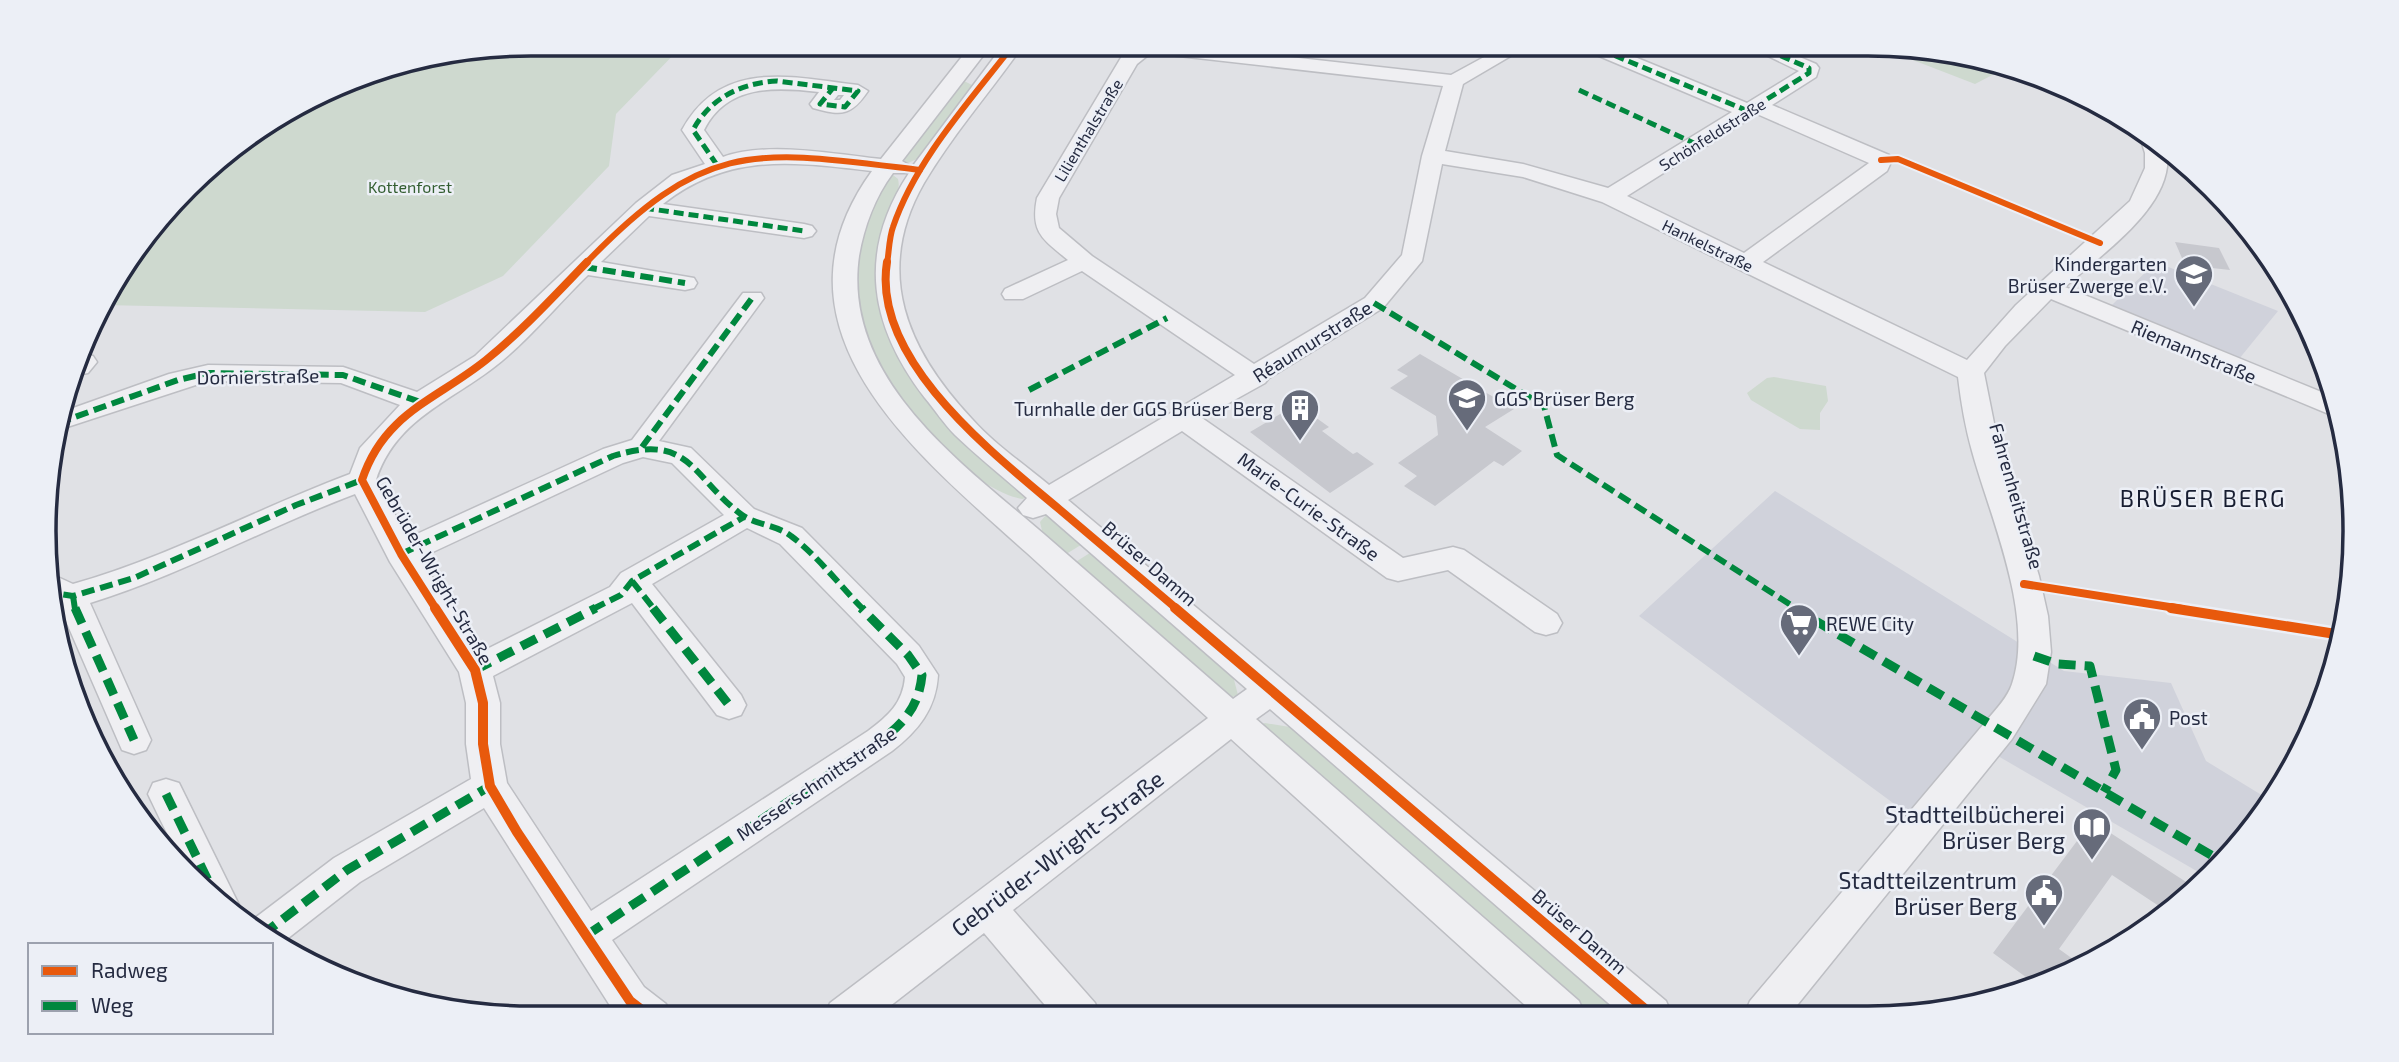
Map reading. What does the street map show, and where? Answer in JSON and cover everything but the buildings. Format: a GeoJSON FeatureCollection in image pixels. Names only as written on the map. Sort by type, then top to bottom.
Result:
{"type":"FeatureCollection","features":[{"type":"Feature","properties":{"kind":"street"},"geometry":{"type":"LineString","coordinates":[[973,56],[868,194],[846,251],[846,307],[862,360],[903,422],[1555,1006]]}},
{"type":"Feature","properties":{"kind":"street","name":"Brüser Damm"},"geometry":{"type":"LineString","coordinates":[[1005,56],[920,170],[894,220],[886,253],[885,285],[894,326],[915,368],[963,427],[1640,1006]]}},
{"type":"Feature","properties":{"kind":"street","name":"Lilienthalstraße"},"geometry":{"type":"LineString","coordinates":[[1132,56],[1048,198],[1045,214],[1048,231],[1084,261],[1256,377]]}},
{"type":"Feature","properties":{"kind":"street","name":"Lilienthalstraße"},"geometry":{"type":"LineString","coordinates":[[1232,56],[1454,81]]}},
{"type":"Feature","properties":{"kind":"street"},"geometry":{"type":"LineString","coordinates":[[1454,81],[1500,56]]}},
{"type":"Feature","properties":{"kind":"street"},"geometry":{"type":"LineString","coordinates":[[1617,56],[1881,160],[1879,166],[1746,263]]}},
{"type":"Feature","properties":{"kind":"street","name":"Schönfeldstraße"},"geometry":{"type":"LineString","coordinates":[[1610,197],[1810,73],[1809,68],[1781,56]]}},
{"type":"Feature","properties":{"kind":"street"},"geometry":{"type":"LineString","coordinates":[[716,165],[693,130],[695,123],[737,88],[765,80],[832,88]]}},
{"type":"Feature","properties":{"kind":"street","name":"Réaumurstraße"},"geometry":{"type":"LineString","coordinates":[[1010,520],[1256,377],[1374,303],[1395,282],[1414,256],[1433,156],[1454,81]]}},
{"type":"Feature","properties":{"kind":"street"},"geometry":{"type":"LineString","coordinates":[[1971,373],[1985,353],[2049,289],[2127,219],[2153,181],[2158,155]]}},
{"type":"Feature","properties":{"kind":"street","name":"Hankelstraße"},"geometry":{"type":"LineString","coordinates":[[1433,156],[1516,166],[1566,179],[1610,197],[1971,373]]}},
{"type":"Feature","properties":{"kind":"street","name":"Gebrüder-Wright-Straße"},"geometry":{"type":"LineString","coordinates":[[636,1006],[630,1001],[517,832],[490,786],[484,744],[483,704],[475,670],[401,554],[362,480],[370,454],[384,435],[420,402],[484,362],[644,208],[680,180],[741,158],[782,157],[920,170]]}},
{"type":"Feature","properties":{"kind":"street"},"geometry":{"type":"LineString","coordinates":[[644,208],[803,231]]}},
{"type":"Feature","properties":{"kind":"street"},"geometry":{"type":"LineString","coordinates":[[1014,294],[1084,261]]}},
{"type":"Feature","properties":{"kind":"street"},"geometry":{"type":"LineString","coordinates":[[584,267],[685,283]]}},
{"type":"Feature","properties":{"kind":"street","name":"Riemannstraße"},"geometry":{"type":"LineString","coordinates":[[2049,289],[2326,405]]}},
{"type":"Feature","properties":{"kind":"street"},"geometry":{"type":"LineString","coordinates":[[642,447],[752,298]]}},
{"type":"Feature","properties":{"kind":"street","name":"Dornierstraße"},"geometry":{"type":"LineString","coordinates":[[69,419],[178,380],[208,373],[342,375],[420,402]]}},
{"type":"Feature","properties":{"kind":"street","name":"Fahrenheitstraße"},"geometry":{"type":"LineString","coordinates":[[1770,1006],[2000,729],[2029,685],[2035,648],[2032,621],[2024,584],[1978,431],[1971,373]]}},
{"type":"Feature","properties":{"kind":"street","name":"Marie-Curie-Straße"},"geometry":{"type":"LineString","coordinates":[[1183,418],[1398,570],[1452,558],[1546,623]]}},
{"type":"Feature","properties":{"kind":"street","name":"Messerschmittstraße"},"geometry":{"type":"LineString","coordinates":[[401,554],[614,456],[642,447],[681,454],[744,517],[768,524],[791,536],[908,655],[922,675],[916,706],[906,721],[587,936]]}},
{"type":"Feature","properties":{"kind":"street"},"geometry":{"type":"LineString","coordinates":[[134,740],[75,610],[61,590],[134,578],[296,505],[362,480]]}},
{"type":"Feature","properties":{"kind":"street"},"geometry":{"type":"LineString","coordinates":[[475,670],[621,595],[632,581],[744,517]]}},
{"type":"Feature","properties":{"kind":"street"},"geometry":{"type":"LineString","coordinates":[[632,581],[729,705]]}},
{"type":"Feature","properties":{"kind":"street","name":"Gebrüder-Wright-Straße"},"geometry":{"type":"LineString","coordinates":[[858,1006],[985,906],[1090,831],[1271,690]]}},
{"type":"Feature","properties":{"kind":"street"},"geometry":{"type":"LineString","coordinates":[[271,928],[346,870],[490,786]]}},
{"type":"Feature","properties":{"kind":"street"},"geometry":{"type":"LineString","coordinates":[[166,794],[207,878]]}},
{"type":"Feature","properties":{"kind":"street"},"geometry":{"type":"LineString","coordinates":[[985,906],[1071,1006]]}},
{"type":"Feature","properties":{"kind":"shaded area","name":"Kindergarten Brüser Zwerge e.V."},"geometry":{"type":"Polygon","coordinates":[[[2156,262],[2278,311],[2239,359],[2112,305],[2156,262]]]}},
{"type":"Feature","properties":{"kind":"shaded area"},"geometry":{"type":"Polygon","coordinates":[[[1775,491],[2064,671],[2171,683],[2206,761],[2263,796],[2225,844],[2198,872],[1972,741],[1908,814],[1639,616],[1775,491]]]}},
{"type":"Feature","properties":{"kind":"green space","name":"Kottenforst"},"geometry":{"type":"Polygon","coordinates":[[[531,56],[672,56],[616,114],[609,166],[503,276],[425,312],[113,305],[154,242],[195,195],[218,174],[267,136],[349,92],[408,72],[469,60],[531,56]]]}},
{"type":"Feature","properties":{"kind":"green space"},"geometry":{"type":"Polygon","coordinates":[[[1907,58],[1961,65],[1995,73],[1975,84],[1907,58]]]}},
{"type":"Feature","properties":{"kind":"green space"},"geometry":{"type":"Polygon","coordinates":[[[962,80],[974,86],[919,158],[906,164],[900,161],[962,80]]]}},
{"type":"Feature","properties":{"kind":"green space"},"geometry":{"type":"Polygon","coordinates":[[[893,175],[898,179],[898,190],[882,228],[876,260],[878,302],[888,336],[903,367],[924,396],[947,423],[1026,497],[1023,499],[1003,493],[981,480],[937,444],[899,400],[875,360],[857,304],[855,272],[874,202],[884,183],[893,175]]]}},
{"type":"Feature","properties":{"kind":"green space"},"geometry":{"type":"Polygon","coordinates":[[[1767,378],[1826,386],[1828,401],[1820,413],[1820,430],[1800,429],[1751,400],[1747,393],[1767,378]]]}},
{"type":"Feature","properties":{"kind":"green space"},"geometry":{"type":"Polygon","coordinates":[[[1046,515],[1050,515],[1084,543],[1063,556],[1043,535],[1040,522],[1046,515]]]}},
{"type":"Feature","properties":{"kind":"green space"},"geometry":{"type":"Polygon","coordinates":[[[1093,551],[1232,672],[1238,695],[1229,698],[1074,563],[1093,551]]]}},
{"type":"Feature","properties":{"kind":"green space"},"geometry":{"type":"Polygon","coordinates":[[[1262,724],[1296,728],[1620,1006],[1575,1006],[1262,724]]]}},
{"type":"Feature","properties":{"kind":"marked path"},"geometry":{"type":"LineString","coordinates":[[1616,56],[1748,111]]}},
{"type":"Feature","properties":{"kind":"marked path"},"geometry":{"type":"LineString","coordinates":[[1756,106],[1809,73],[1809,68],[1781,56]]}},
{"type":"Feature","properties":{"kind":"marked path"},"geometry":{"type":"LineString","coordinates":[[717,165],[693,130],[707,109],[728,93],[752,84],[777,81],[858,91],[845,107],[820,104],[833,88]]}},
{"type":"Feature","properties":{"kind":"marked path"},"geometry":{"type":"LineString","coordinates":[[1579,90],[1696,144]]}},
{"type":"Feature","properties":{"kind":"marked path"},"geometry":{"type":"LineString","coordinates":[[644,208],[804,231]]}},
{"type":"Feature","properties":{"kind":"marked path"},"geometry":{"type":"LineString","coordinates":[[584,267],[685,283]]}},
{"type":"Feature","properties":{"kind":"marked path"},"geometry":{"type":"LineString","coordinates":[[642,447],[752,298]]}},
{"type":"Feature","properties":{"kind":"marked path"},"geometry":{"type":"LineString","coordinates":[[1374,303],[1544,406],[1557,455],[1768,592],[2214,857]]}},
{"type":"Feature","properties":{"kind":"marked path"},"geometry":{"type":"LineString","coordinates":[[1029,390],[1167,318]]}},
{"type":"Feature","properties":{"kind":"marked path"},"geometry":{"type":"LineString","coordinates":[[69,419],[178,380],[208,373],[343,375],[420,402]]}},
{"type":"Feature","properties":{"kind":"marked path"},"geometry":{"type":"LineString","coordinates":[[401,554],[613,456],[642,447],[681,455],[744,517],[768,524],[791,536],[908,655],[922,675],[919,697],[910,713],[880,741],[587,935]]}},
{"type":"Feature","properties":{"kind":"marked path"},"geometry":{"type":"LineString","coordinates":[[60,594],[73,596],[134,578],[296,505],[362,480]]}},
{"type":"Feature","properties":{"kind":"marked path"},"geometry":{"type":"LineString","coordinates":[[475,670],[621,595],[632,581],[744,517]]}},
{"type":"Feature","properties":{"kind":"marked path"},"geometry":{"type":"LineString","coordinates":[[632,581],[729,705]]}},
{"type":"Feature","properties":{"kind":"marked path"},"geometry":{"type":"LineString","coordinates":[[73,596],[75,610],[134,740]]}},
{"type":"Feature","properties":{"kind":"marked path"},"geometry":{"type":"LineString","coordinates":[[2034,656],[2057,664],[2090,666],[2116,770],[2104,792]]}},
{"type":"Feature","properties":{"kind":"marked path"},"geometry":{"type":"LineString","coordinates":[[271,928],[347,870],[490,786]]}},
{"type":"Feature","properties":{"kind":"marked path"},"geometry":{"type":"LineString","coordinates":[[166,794],[207,878]]}},
{"type":"Feature","properties":{"kind":"cycle path"},"geometry":{"type":"LineString","coordinates":[[1005,56],[940,141],[912,185],[892,228],[885,273],[893,319],[918,370],[963,427],[1641,1006]]}},
{"type":"Feature","properties":{"kind":"cycle path"},"geometry":{"type":"LineString","coordinates":[[636,1006],[630,1001],[517,832],[490,786],[483,744],[483,703],[475,670],[401,554],[362,480],[378,444],[397,422],[485,361],[513,338],[625,224],[686,178],[719,164],[768,156],[819,157],[920,170]]}},
{"type":"Feature","properties":{"kind":"cycle path"},"geometry":{"type":"LineString","coordinates":[[1881,160],[1898,159],[2100,243]]}},
{"type":"Feature","properties":{"kind":"cycle path"},"geometry":{"type":"LineString","coordinates":[[2024,584],[2332,633]]}},
{"type":"Feature","properties":{"kind":"place","name":"Kindergarten Brüser Zwerge e.V."},"geometry":{"type":"Point","coordinates":[2194,308]}},
{"type":"Feature","properties":{"kind":"place","name":"GGS Brüser Berg"},"geometry":{"type":"Point","coordinates":[1467,432]}},
{"type":"Feature","properties":{"kind":"place","name":"Turnhalle der GGS Brüser Berg"},"geometry":{"type":"Point","coordinates":[1300,442]}},
{"type":"Feature","properties":{"kind":"place","name":"REWE City"},"geometry":{"type":"Point","coordinates":[1799,657]}},
{"type":"Feature","properties":{"kind":"place","name":"Post"},"geometry":{"type":"Point","coordinates":[2142,751]}},
{"type":"Feature","properties":{"kind":"place","name":"Stadtteilbücherei Brüser Berg"},"geometry":{"type":"Point","coordinates":[2092,861]}},
{"type":"Feature","properties":{"kind":"place","name":"Stadtteilzentrum Brüser Berg"},"geometry":{"type":"Point","coordinates":[2044,927]}},
{"type":"Feature","properties":{"kind":"district","name":"BRÜSER BERG"},"geometry":{"type":"Point","coordinates":[2203,498]}}]}
